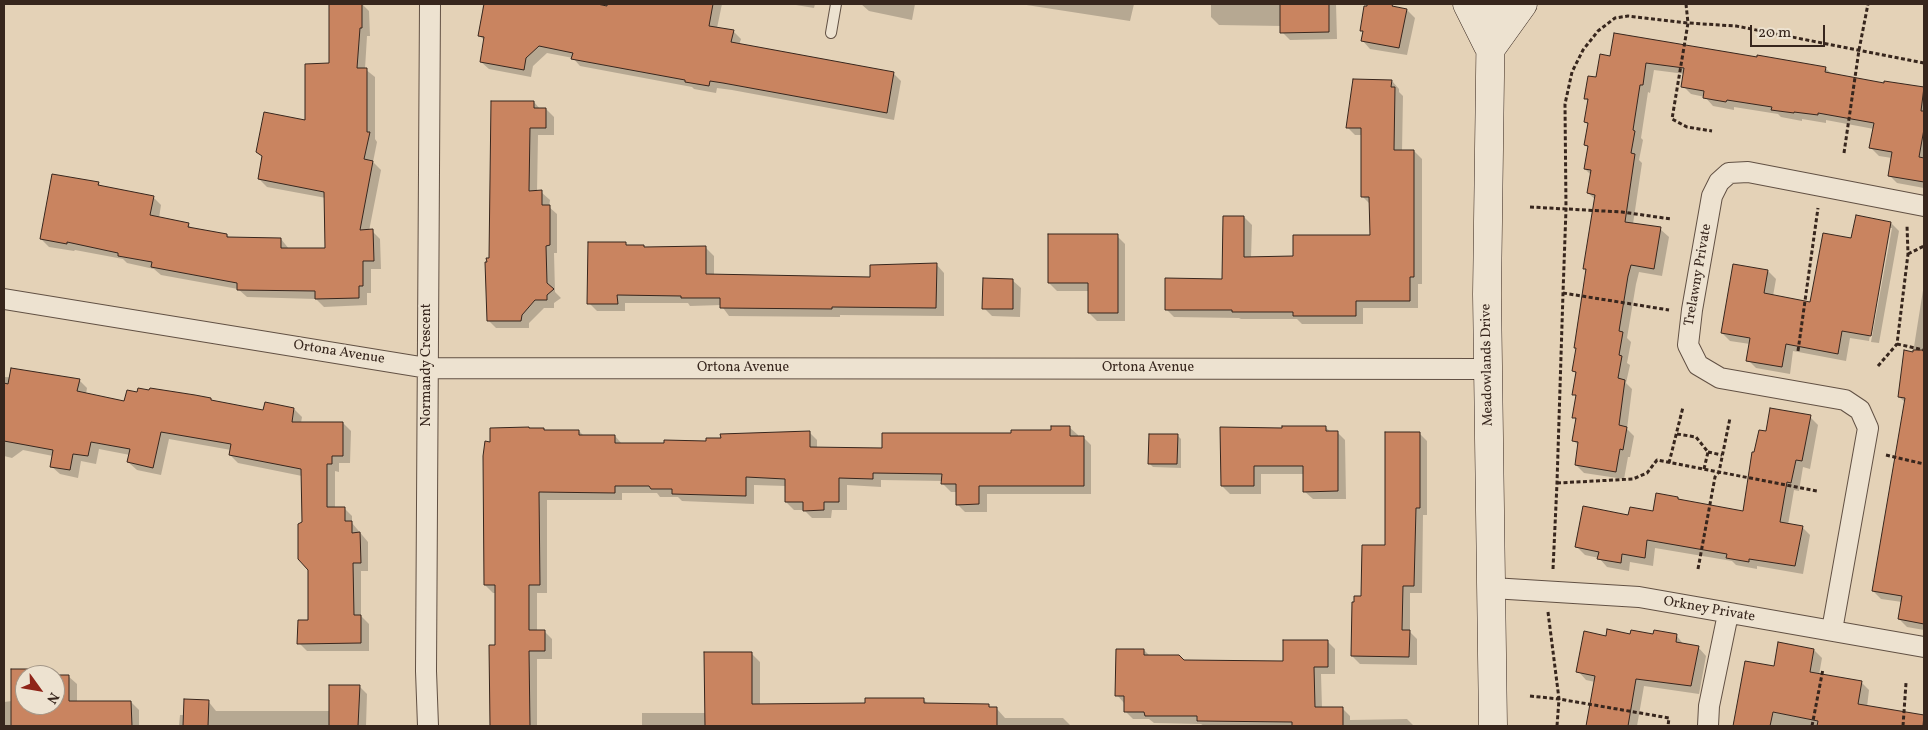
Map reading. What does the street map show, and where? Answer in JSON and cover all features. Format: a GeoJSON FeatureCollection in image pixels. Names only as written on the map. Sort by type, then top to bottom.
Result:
{"type":"FeatureCollection","features":[{"type":"Feature","properties":{"kind":"main road"},"geometry":{"type":"LineString","coordinates":[[1467,4],[1490,50],[1523,4]]}},
{"type":"Feature","properties":{"kind":"main road","name":"Meadowlands Drive"},"geometry":{"type":"LineString","coordinates":[[1490,4],[1487,206],[1493,726]]}},
{"type":"Feature","properties":{"kind":"street","name":"Normandy Crescent"},"geometry":{"type":"LineString","coordinates":[[428,726],[426,672],[430,4]]}},
{"type":"Feature","properties":{"kind":"street","name":"Trelawny Private"},"geometry":{"type":"LineString","coordinates":[[1832,630],[1868,428],[1860,410],[1845,400],[1720,378],[1698,365],[1688,345],[1692,310],[1712,196],[1718,182],[1729,173],[1748,172],[1924,206]]}},
{"type":"Feature","properties":{"kind":"street","name":"Ortona Avenue"},"geometry":{"type":"LineString","coordinates":[[4,299],[427,368],[1488,369]]}},
{"type":"Feature","properties":{"kind":"street","name":"Orkney Private"},"geometry":{"type":"LineString","coordinates":[[1492,588],[1640,598],[1924,647]]}},
{"type":"Feature","properties":{"kind":"street"},"geometry":{"type":"LineString","coordinates":[[1708,726],[1708,706],[1728,614]]}},
{"type":"Feature","properties":{"kind":"lane"},"geometry":{"type":"LineString","coordinates":[[830,33],[836,4]]}},
{"type":"Feature","properties":{"kind":"path"},"geometry":{"type":"LineString","coordinates":[[1686,4],[1688,24],[1672,119],[1687,127],[1712,131]]}},
{"type":"Feature","properties":{"kind":"path"},"geometry":{"type":"LineString","coordinates":[[1844,153],[1859,50],[1868,4]]}},
{"type":"Feature","properties":{"kind":"path"},"geometry":{"type":"LineString","coordinates":[[1557,726],[1559,699],[1548,608],[1552,592],[1558,484],[1566,209],[1565,104],[1572,72],[1583,50],[1598,31],[1615,18],[1628,16],[1688,24],[1736,26],[1924,63]]}},
{"type":"Feature","properties":{"kind":"path"},"geometry":{"type":"LineString","coordinates":[[1798,351],[1819,203]]}},
{"type":"Feature","properties":{"kind":"path"},"geometry":{"type":"LineString","coordinates":[[1530,207],[1622,212],[1671,219]]}},
{"type":"Feature","properties":{"kind":"path"},"geometry":{"type":"LineString","coordinates":[[1878,366],[1897,344],[1908,254],[1907,220]]}},
{"type":"Feature","properties":{"kind":"path"},"geometry":{"type":"LineString","coordinates":[[1908,254],[1924,246]]}},
{"type":"Feature","properties":{"kind":"path"},"geometry":{"type":"LineString","coordinates":[[1564,293],[1656,309]]}},
{"type":"Feature","properties":{"kind":"path"},"geometry":{"type":"LineString","coordinates":[[1897,344],[1924,350]]}},
{"type":"Feature","properties":{"kind":"path"},"geometry":{"type":"LineString","coordinates":[[1669,463],[1683,407]]}},
{"type":"Feature","properties":{"kind":"path"},"geometry":{"type":"LineString","coordinates":[[1698,569],[1715,477],[1719,472],[1730,418]]}},
{"type":"Feature","properties":{"kind":"path"},"geometry":{"type":"LineString","coordinates":[[1676,434],[1696,437],[1708,452],[1722,455]]}},
{"type":"Feature","properties":{"kind":"path"},"geometry":{"type":"LineString","coordinates":[[1704,470],[1708,452]]}},
{"type":"Feature","properties":{"kind":"path"},"geometry":{"type":"LineString","coordinates":[[1881,454],[1924,464]]}},
{"type":"Feature","properties":{"kind":"path"},"geometry":{"type":"LineString","coordinates":[[1558,484],[1633,479],[1647,473],[1657,460],[1817,491]]}},
{"type":"Feature","properties":{"kind":"path"},"geometry":{"type":"LineString","coordinates":[[1812,726],[1823,668]]}},
{"type":"Feature","properties":{"kind":"path"},"geometry":{"type":"LineString","coordinates":[[1903,726],[1906,683]]}},
{"type":"Feature","properties":{"kind":"path"},"geometry":{"type":"LineString","coordinates":[[1530,696],[1559,699],[1669,718],[1668,726]]}},
{"type":"Feature","properties":{"kind":"building"},"geometry":{"type":"Polygon","coordinates":[[[329,4],[362,4],[362,28],[360,28],[357,68],[367,68],[367,132],[370,132],[364,159],[373,161],[360,230],[373,229],[374,261],[363,261],[363,286],[359,286],[359,298],[315,299],[315,291],[237,290],[237,283],[151,267],[152,262],[118,256],[118,253],[67,242],[67,244],[40,239],[52,174],[99,182],[98,185],[154,196],[150,215],[189,223],[188,227],[227,234],[227,237],[281,238],[281,248],[325,248],[324,192],[258,179],[262,156],[256,152],[264,112],[305,120],[305,64],[329,63],[329,4]]]}},
{"type":"Feature","properties":{"kind":"building"},"geometry":{"type":"Polygon","coordinates":[[[484,4],[597,4],[607,6],[607,4],[713,4],[709,26],[734,30],[731,42],[894,72],[887,113],[710,81],[709,86],[685,82],[685,80],[571,59],[573,53],[539,46],[526,58],[524,70],[480,62],[484,37],[478,36],[484,4]]]}},
{"type":"Feature","properties":{"kind":"building"},"geometry":{"type":"Polygon","coordinates":[[[1280,4],[1329,4],[1329,32],[1280,33],[1280,4]]]}},
{"type":"Feature","properties":{"kind":"building"},"geometry":{"type":"Polygon","coordinates":[[[1367,4],[1393,4],[1392,6],[1407,9],[1399,48],[1361,41],[1363,31],[1360,31],[1364,6],[1367,6],[1367,4]]]}},
{"type":"Feature","properties":{"kind":"building"},"geometry":{"type":"Polygon","coordinates":[[[1614,33],[1826,67],[1825,72],[1884,83],[1884,81],[1924,87],[1921,111],[1924,111],[1924,129],[1919,157],[1924,158],[1924,182],[1888,176],[1892,152],[1869,148],[1874,123],[1818,113],[1818,115],[1771,110],[1772,107],[1703,98],[1704,91],[1681,87],[1684,68],[1646,63],[1643,85],[1640,85],[1633,130],[1635,131],[1631,153],[1635,154],[1625,222],[1661,227],[1654,269],[1631,265],[1628,276],[1619,331],[1623,332],[1619,355],[1622,356],[1618,378],[1625,380],[1619,425],[1627,427],[1623,450],[1620,449],[1616,472],[1575,465],[1578,442],[1572,441],[1576,418],[1572,418],[1576,395],[1572,395],[1576,372],[1572,371],[1576,348],[1574,348],[1586,269],[1583,269],[1595,195],[1587,193],[1591,170],[1584,169],[1588,146],[1584,145],[1588,123],[1584,122],[1588,99],[1584,99],[1588,76],[1596,77],[1600,54],[1610,56],[1614,33]]]}},
{"type":"Feature","properties":{"kind":"building"},"geometry":{"type":"Polygon","coordinates":[[[1353,79],[1392,80],[1391,87],[1395,87],[1394,150],[1414,150],[1414,277],[1410,277],[1410,301],[1356,301],[1356,316],[1293,316],[1293,312],[1232,312],[1232,310],[1165,310],[1165,278],[1222,279],[1223,216],[1244,216],[1244,257],[1293,256],[1293,235],[1370,235],[1369,197],[1361,197],[1361,128],[1346,128],[1353,79]]]}},
{"type":"Feature","properties":{"kind":"building"},"geometry":{"type":"Polygon","coordinates":[[[491,101],[534,101],[534,108],[546,108],[546,128],[530,128],[529,191],[542,190],[542,205],[550,205],[550,245],[546,246],[547,283],[554,289],[547,295],[547,300],[535,300],[522,315],[521,321],[487,321],[485,262],[487,262],[486,258],[489,258],[491,101]]]}},
{"type":"Feature","properties":{"kind":"building"},"geometry":{"type":"Polygon","coordinates":[[[1856,215],[1891,222],[1871,336],[1842,331],[1838,354],[1786,344],[1782,367],[1746,361],[1750,338],[1721,333],[1733,264],[1768,270],[1764,293],[1810,302],[1823,233],[1851,238],[1856,215]]]}},
{"type":"Feature","properties":{"kind":"building"},"geometry":{"type":"Polygon","coordinates":[[[1048,234],[1118,234],[1118,313],[1088,313],[1088,283],[1048,283],[1048,234]]]}},
{"type":"Feature","properties":{"kind":"building"},"geometry":{"type":"Polygon","coordinates":[[[588,242],[626,242],[626,245],[644,245],[644,247],[706,246],[706,274],[870,277],[870,265],[937,263],[936,308],[720,308],[720,298],[617,295],[618,304],[587,304],[588,242]]]}},
{"type":"Feature","properties":{"kind":"building"},"geometry":{"type":"Polygon","coordinates":[[[983,278],[1013,279],[1013,309],[982,309],[983,278]]]}},
{"type":"Feature","properties":{"kind":"building"},"geometry":{"type":"Polygon","coordinates":[[[1904,350],[1913,352],[1913,350],[1924,350],[1924,624],[1898,619],[1902,596],[1872,591],[1905,398],[1898,397],[1904,350]]]}},
{"type":"Feature","properties":{"kind":"building"},"geometry":{"type":"Polygon","coordinates":[[[11,368],[80,379],[77,391],[124,401],[127,390],[137,392],[138,388],[149,390],[150,388],[211,398],[211,400],[263,410],[265,402],[294,408],[292,422],[343,422],[343,456],[332,456],[332,464],[327,464],[327,507],[345,507],[345,521],[352,521],[352,533],[360,532],[361,563],[353,563],[354,615],[361,615],[361,643],[297,644],[298,620],[308,620],[308,570],[298,559],[298,524],[302,522],[301,469],[229,455],[231,444],[161,432],[153,468],[127,462],[130,449],[91,442],[88,456],[73,454],[70,470],[50,467],[53,450],[4,441],[4,383],[8,384],[11,368]]]}},
{"type":"Feature","properties":{"kind":"building"},"geometry":{"type":"Polygon","coordinates":[[[1770,408],[1811,415],[1802,461],[1796,460],[1791,483],[1787,482],[1780,522],[1803,526],[1795,566],[1749,559],[1749,562],[1726,558],[1727,554],[1647,540],[1645,558],[1622,554],[1621,563],[1597,559],[1599,552],[1575,547],[1583,506],[1628,515],[1630,507],[1653,511],[1656,493],[1743,511],[1752,452],[1754,452],[1759,430],[1766,431],[1770,408]]]}},
{"type":"Feature","properties":{"kind":"building"},"geometry":{"type":"Polygon","coordinates":[[[1051,426],[1070,426],[1070,436],[1084,436],[1084,486],[979,486],[979,504],[956,505],[956,484],[941,484],[942,474],[873,473],[873,479],[839,478],[839,502],[824,502],[824,510],[803,511],[803,502],[785,502],[785,479],[746,477],[746,496],[672,494],[672,489],[651,489],[649,486],[615,486],[615,493],[539,492],[540,585],[529,585],[529,630],[545,630],[545,651],[529,651],[530,726],[490,726],[489,645],[495,645],[495,585],[484,585],[483,456],[485,441],[490,442],[490,428],[529,427],[544,428],[544,430],[579,430],[579,435],[615,435],[615,443],[664,443],[664,440],[706,441],[706,438],[721,438],[720,434],[810,431],[810,447],[882,448],[882,433],[1011,433],[1011,430],[1051,430],[1051,426]]]}},
{"type":"Feature","properties":{"kind":"building"},"geometry":{"type":"Polygon","coordinates":[[[1282,426],[1326,426],[1326,431],[1338,431],[1338,491],[1303,492],[1303,466],[1254,466],[1254,486],[1221,486],[1220,427],[1282,428],[1282,426]]]}},
{"type":"Feature","properties":{"kind":"building"},"geometry":{"type":"Polygon","coordinates":[[[1385,432],[1420,432],[1420,508],[1416,508],[1414,586],[1403,586],[1402,630],[1410,630],[1409,657],[1351,656],[1352,602],[1354,602],[1354,596],[1361,596],[1362,545],[1385,545],[1385,432]]]}},
{"type":"Feature","properties":{"kind":"building"},"geometry":{"type":"Polygon","coordinates":[[[1149,434],[1178,434],[1177,464],[1148,464],[1149,434]]]}},
{"type":"Feature","properties":{"kind":"building"},"geometry":{"type":"Polygon","coordinates":[[[1607,629],[1630,634],[1631,630],[1653,634],[1654,630],[1677,634],[1676,642],[1699,646],[1691,686],[1636,679],[1628,726],[1586,726],[1595,676],[1576,672],[1584,631],[1606,636],[1607,629]]]}},
{"type":"Feature","properties":{"kind":"building"},"geometry":{"type":"Polygon","coordinates":[[[1283,640],[1328,640],[1328,667],[1314,667],[1315,707],[1343,707],[1343,726],[1292,726],[1292,722],[1197,721],[1197,716],[1145,716],[1144,712],[1124,712],[1124,696],[1115,696],[1116,649],[1144,649],[1144,655],[1179,655],[1184,660],[1283,661],[1283,640]]]}},
{"type":"Feature","properties":{"kind":"building"},"geometry":{"type":"Polygon","coordinates":[[[1778,642],[1814,649],[1810,672],[1862,681],[1858,704],[1924,715],[1923,726],[1817,726],[1818,721],[1773,712],[1770,726],[1733,726],[1745,661],[1774,666],[1778,642]]]}},
{"type":"Feature","properties":{"kind":"building"},"geometry":{"type":"Polygon","coordinates":[[[704,652],[752,652],[752,704],[865,703],[865,698],[924,698],[924,703],[989,704],[989,707],[997,707],[997,726],[705,726],[704,652]]]}},
{"type":"Feature","properties":{"kind":"building"},"geometry":{"type":"Polygon","coordinates":[[[11,669],[15,669],[15,715],[65,715],[65,675],[69,675],[69,701],[131,701],[132,726],[11,726],[11,669]]]}},
{"type":"Feature","properties":{"kind":"building"},"geometry":{"type":"Polygon","coordinates":[[[329,685],[360,685],[358,726],[329,726],[329,685]]]}},
{"type":"Feature","properties":{"kind":"building"},"geometry":{"type":"Polygon","coordinates":[[[184,699],[209,700],[208,726],[183,726],[184,699]]]}}]}
